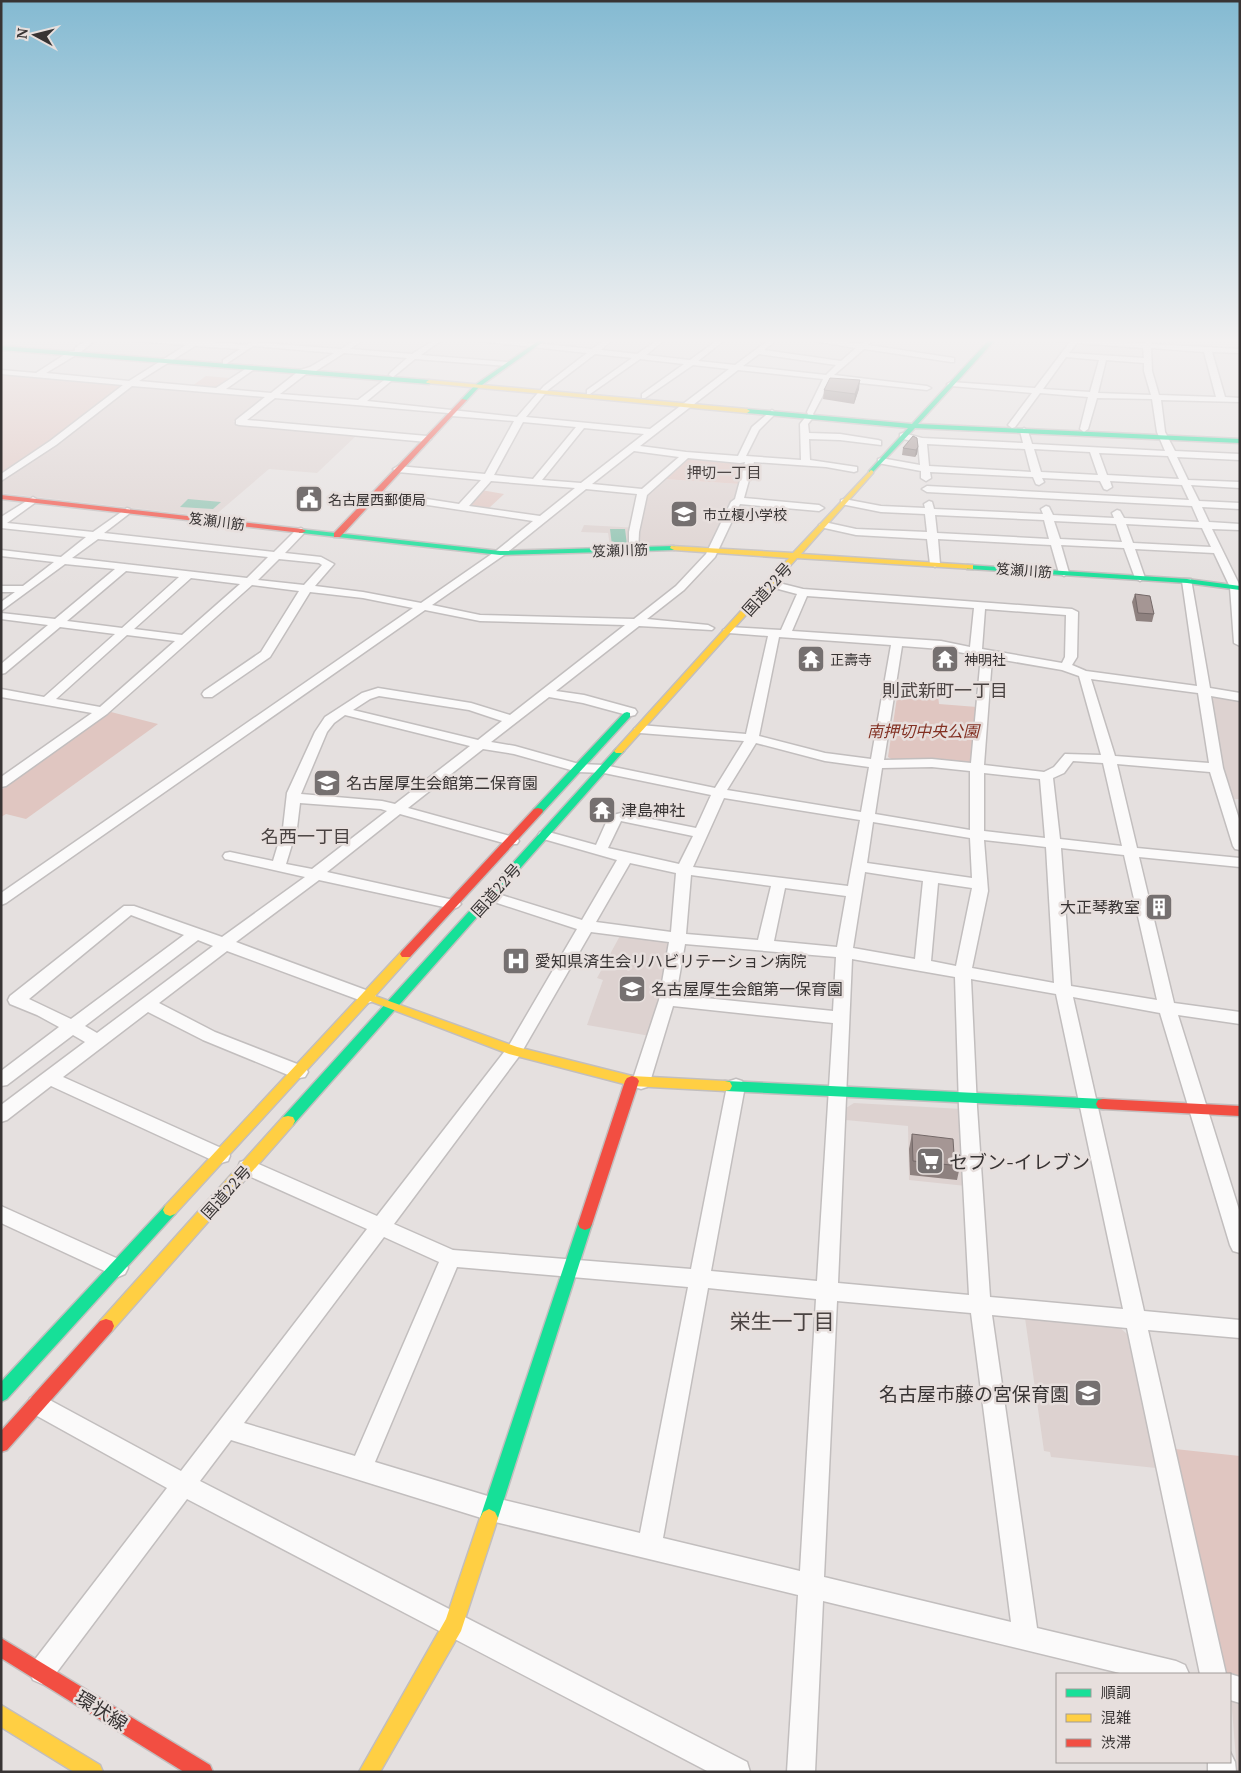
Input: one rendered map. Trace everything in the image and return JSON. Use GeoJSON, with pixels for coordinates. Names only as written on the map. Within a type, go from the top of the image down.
{"type":"FeatureCollection","features":[{"type":"Feature","properties":{"kind":"main road"},"geometry":{"type":"LineString","coordinates":[[337,535],[443,422]]}},
{"type":"Feature","properties":{"kind":"main road"},"geometry":{"type":"LineString","coordinates":[[843,482],[896,422]]}},
{"type":"Feature","properties":{"kind":"main road"},"geometry":{"type":"LineString","coordinates":[[908,422],[1024,431],[1240,436]]}},
{"type":"Feature","properties":{"kind":"main road"},"geometry":{"type":"LineString","coordinates":[[915,423],[1012,425],[1240,441]]}},
{"type":"Feature","properties":{"kind":"main road","name":"国道22号"},"geometry":{"type":"LineString","coordinates":[[1,1444],[915,423]]}},
{"type":"Feature","properties":{"kind":"main road","name":"笈瀬川筋"},"geometry":{"type":"LineString","coordinates":[[1,496],[500,553],[676,548],[1187,581],[1237,588]]}},
{"type":"Feature","properties":{"kind":"main road"},"geometry":{"type":"LineString","coordinates":[[805,522],[822,505]]}},
{"type":"Feature","properties":{"kind":"main road","name":"国道22号"},"geometry":{"type":"LineString","coordinates":[[764,567],[787,542]]}},
{"type":"Feature","properties":{"kind":"main road"},"geometry":{"type":"LineString","coordinates":[[695,642],[711,625]]}},
{"type":"Feature","properties":{"kind":"main road","name":"国道22号"},"geometry":{"type":"LineString","coordinates":[[2,1391],[118,1268],[634,708]]}},
{"type":"Feature","properties":{"kind":"main road"},"geometry":{"type":"LineString","coordinates":[[368,997],[514,1051],[637,1081],[1240,1111]]}},
{"type":"Feature","properties":{"kind":"main road"},"geometry":{"type":"LineString","coordinates":[[369,1772],[454,1624],[571,1267],[637,1081]]}},
{"type":"Feature","properties":{"kind":"main road","name":"環状線"},"geometry":{"type":"LineString","coordinates":[[1,1648],[203,1772]]}},
{"type":"Feature","properties":{"kind":"main road"},"geometry":{"type":"LineString","coordinates":[[3,1718],[93,1772]]}},
{"type":"Feature","properties":{"kind":"street"},"geometry":{"type":"LineString","coordinates":[[1,478],[81,422]]}},
{"type":"Feature","properties":{"kind":"street"},"geometry":{"type":"LineString","coordinates":[[240,422],[427,439]]}},
{"type":"Feature","properties":{"kind":"street"},"geometry":{"type":"LineString","coordinates":[[462,507],[488,478],[519,422]]}},
{"type":"Feature","properties":{"kind":"street"},"geometry":{"type":"LineString","coordinates":[[548,422],[654,432]]}},
{"type":"Feature","properties":{"kind":"street"},"geometry":{"type":"LineString","coordinates":[[1,900],[500,553],[666,422]]}},
{"type":"Feature","properties":{"kind":"street"},"geometry":{"type":"LineString","coordinates":[[1,1115],[223,944],[312,879],[315,874],[680,588],[714,550],[736,502],[739,500],[745,460],[755,429],[763,422]]}},
{"type":"Feature","properties":{"kind":"street"},"geometry":{"type":"LineString","coordinates":[[806,463],[805,436],[807,422]]}},
{"type":"Feature","properties":{"kind":"street"},"geometry":{"type":"LineString","coordinates":[[1012,425],[1014,422]]}},
{"type":"Feature","properties":{"kind":"street"},"geometry":{"type":"LineString","coordinates":[[1084,429],[1086,422]]}},
{"type":"Feature","properties":{"kind":"street"},"geometry":{"type":"LineString","coordinates":[[1160,422],[1162,435],[1170,453],[1237,588],[1240,643]]}},
{"type":"Feature","properties":{"kind":"street"},"geometry":{"type":"LineString","coordinates":[[535,482],[582,425]]}},
{"type":"Feature","properties":{"kind":"street"},"geometry":{"type":"LineString","coordinates":[[1024,431],[1064,573]]}},
{"type":"Feature","properties":{"kind":"street"},"geometry":{"type":"LineString","coordinates":[[805,436],[840,437],[878,443]]}},
{"type":"Feature","properties":{"kind":"street"},"geometry":{"type":"LineString","coordinates":[[903,436],[922,441],[1240,457]]}},
{"type":"Feature","properties":{"kind":"street"},"geometry":{"type":"LineString","coordinates":[[922,441],[935,564]]}},
{"type":"Feature","properties":{"kind":"street"},"geometry":{"type":"LineString","coordinates":[[634,448],[745,460],[860,463]]}},
{"type":"Feature","properties":{"kind":"street"},"geometry":{"type":"LineString","coordinates":[[1093,449],[1140,578]]}},
{"type":"Feature","properties":{"kind":"street"},"geometry":{"type":"LineString","coordinates":[[634,550],[634,532],[643,492],[686,455]]}},
{"type":"Feature","properties":{"kind":"street"},"geometry":{"type":"LineString","coordinates":[[881,461],[925,469],[1240,485]]}},
{"type":"Feature","properties":{"kind":"street"},"geometry":{"type":"LineString","coordinates":[[398,470],[643,492]]}},
{"type":"Feature","properties":{"kind":"street"},"geometry":{"type":"LineString","coordinates":[[927,490],[1240,506]]}},
{"type":"Feature","properties":{"kind":"street"},"geometry":{"type":"LineString","coordinates":[[375,494],[543,520]]}},
{"type":"Feature","properties":{"kind":"street"},"geometry":{"type":"LineString","coordinates":[[1,523],[33,500]]}},
{"type":"Feature","properties":{"kind":"street"},"geometry":{"type":"LineString","coordinates":[[739,500],[822,505]]}},
{"type":"Feature","properties":{"kind":"street"},"geometry":{"type":"LineString","coordinates":[[844,502],[881,509],[1240,527]]}},
{"type":"Feature","properties":{"kind":"street"},"geometry":{"type":"LineString","coordinates":[[1,608],[127,511]]}},
{"type":"Feature","properties":{"kind":"street"},"geometry":{"type":"LineString","coordinates":[[1,523],[321,560],[330,564],[306,589],[266,654],[208,694]]}},
{"type":"Feature","properties":{"kind":"street"},"geometry":{"type":"LineString","coordinates":[[824,525],[856,532],[1217,550]]}},
{"type":"Feature","properties":{"kind":"street"},"geometry":{"type":"LineString","coordinates":[[1,782],[103,710],[249,582],[302,531]]}},
{"type":"Feature","properties":{"kind":"street"},"geometry":{"type":"LineString","coordinates":[[1,553],[363,595],[480,618],[711,625]]}},
{"type":"Feature","properties":{"kind":"street"},"geometry":{"type":"LineString","coordinates":[[1,670],[124,567]]}},
{"type":"Feature","properties":{"kind":"street"},"geometry":{"type":"LineString","coordinates":[[47,701],[188,575]]}},
{"type":"Feature","properties":{"kind":"street"},"geometry":{"type":"LineString","coordinates":[[1187,581],[1216,768],[1233,801],[1240,846]]}},
{"type":"Feature","properties":{"kind":"street"},"geometry":{"type":"LineString","coordinates":[[771,584],[803,592],[1072,612],[1072,657],[1064,667]]}},
{"type":"Feature","properties":{"kind":"street"},"geometry":{"type":"LineString","coordinates":[[1,589],[26,589]]}},
{"type":"Feature","properties":{"kind":"street"},"geometry":{"type":"LineString","coordinates":[[637,1081],[667,1000],[678,938],[684,870],[719,793],[752,738],[780,635],[803,592]]}},
{"type":"Feature","properties":{"kind":"street"},"geometry":{"type":"LineString","coordinates":[[980,604],[982,651],[977,768],[977,835],[980,884],[963,971],[968,1098],[980,1305],[1026,1638]]}},
{"type":"Feature","properties":{"kind":"street"},"geometry":{"type":"LineString","coordinates":[[1,616],[184,640]]}},
{"type":"Feature","properties":{"kind":"street"},"geometry":{"type":"LineString","coordinates":[[729,630],[941,645],[1064,667],[1084,674],[1204,690],[1240,697]]}},
{"type":"Feature","properties":{"kind":"street"},"geometry":{"type":"LineString","coordinates":[[801,1772],[828,1291],[844,953],[897,643]]}},
{"type":"Feature","properties":{"kind":"street"},"geometry":{"type":"LineString","coordinates":[[1084,674],[1109,760],[1167,1008],[1240,1244]]}},
{"type":"Feature","properties":{"kind":"street"},"geometry":{"type":"LineString","coordinates":[[278,867],[290,828],[293,798],[321,732],[329,720],[342,711],[366,696],[378,692],[471,707],[513,720]]}},
{"type":"Feature","properties":{"kind":"street"},"geometry":{"type":"LineString","coordinates":[[1,693],[103,710]]}},
{"type":"Feature","properties":{"kind":"street"},"geometry":{"type":"LineString","coordinates":[[546,693],[634,708]]}},
{"type":"Feature","properties":{"kind":"street"},"geometry":{"type":"LineString","coordinates":[[342,711],[482,745],[515,750],[578,768],[604,769],[719,793],[977,835],[1240,863]]}},
{"type":"Feature","properties":{"kind":"street"},"geometry":{"type":"LineString","coordinates":[[640,729],[752,738],[825,757],[876,764],[932,763],[1046,776],[1059,770],[1070,757],[1216,768]]}},
{"type":"Feature","properties":{"kind":"street"},"geometry":{"type":"LineString","coordinates":[[1046,776],[1053,843],[1063,989],[1213,1673]]}},
{"type":"Feature","properties":{"kind":"street"},"geometry":{"type":"LineString","coordinates":[[293,798],[367,804],[399,809],[512,841]]}},
{"type":"Feature","properties":{"kind":"street"},"geometry":{"type":"LineString","coordinates":[[600,851],[614,819],[621,817],[701,833]]}},
{"type":"Feature","properties":{"kind":"street"},"geometry":{"type":"LineString","coordinates":[[545,835],[626,858],[684,870],[855,892]]}},
{"type":"Feature","properties":{"kind":"street"},"geometry":{"type":"LineString","coordinates":[[230,856],[453,904]]}},
{"type":"Feature","properties":{"kind":"street"},"geometry":{"type":"LineString","coordinates":[[41,1672],[514,1051],[626,858]]}},
{"type":"Feature","properties":{"kind":"street"},"geometry":{"type":"LineString","coordinates":[[860,867],[980,884]]}},
{"type":"Feature","properties":{"kind":"street"},"geometry":{"type":"LineString","coordinates":[[923,964],[931,877]]}},
{"type":"Feature","properties":{"kind":"street"},"geometry":{"type":"LineString","coordinates":[[765,946],[779,882]]}},
{"type":"Feature","properties":{"kind":"street"},"geometry":{"type":"LineString","coordinates":[[490,896],[586,926],[678,938],[844,953],[923,964],[1167,1008],[1240,1018]]}},
{"type":"Feature","properties":{"kind":"street"},"geometry":{"type":"LineString","coordinates":[[98,1041],[73,1026],[16,1000],[129,910],[368,997]]}},
{"type":"Feature","properties":{"kind":"street"},"geometry":{"type":"LineString","coordinates":[[1,1080],[196,934]]}},
{"type":"Feature","properties":{"kind":"street"},"geometry":{"type":"LineString","coordinates":[[667,1000],[841,1018]]}},
{"type":"Feature","properties":{"kind":"street"},"geometry":{"type":"LineString","coordinates":[[147,1004],[209,1036],[299,1072]]}},
{"type":"Feature","properties":{"kind":"street"},"geometry":{"type":"LineString","coordinates":[[49,1078],[221,1156]]}},
{"type":"Feature","properties":{"kind":"street"},"geometry":{"type":"LineString","coordinates":[[649,1547],[736,1086]]}},
{"type":"Feature","properties":{"kind":"street"},"geometry":{"type":"LineString","coordinates":[[247,1167],[451,1258],[571,1267],[1240,1329]]}},
{"type":"Feature","properties":{"kind":"street"},"geometry":{"type":"LineString","coordinates":[[1,1214],[118,1268]]}},
{"type":"Feature","properties":{"kind":"street"},"geometry":{"type":"LineString","coordinates":[[360,1470],[451,1258]]}},
{"type":"Feature","properties":{"kind":"street"},"geometry":{"type":"LineString","coordinates":[[36,1404],[184,1485],[737,1772]]}},
{"type":"Feature","properties":{"kind":"street"},"geometry":{"type":"LineString","coordinates":[[227,1428],[491,1509],[1172,1673]]}},
{"type":"Feature","properties":{"kind":"shaded area"},"geometry":{"type":"Polygon","coordinates":[[[84,422],[233,422],[357,435],[317,473],[269,469],[213,517],[1,493],[1,482],[84,422]]]}},
{"type":"Feature","properties":{"kind":"shaded area","name":"市立榎小学校"},"geometry":{"type":"Polygon","coordinates":[[[663,479],[740,484],[712,546],[610,546],[608,533],[581,532],[584,525],[639,528],[647,493],[663,479]]]}},
{"type":"Feature","properties":{"kind":"shaded area"},"geometry":{"type":"Polygon","coordinates":[[[188,499],[221,502],[213,509],[180,507],[188,499]]]}},
{"type":"Feature","properties":{"kind":"shaded area"},"geometry":{"type":"Polygon","coordinates":[[[610,529],[625,529],[627,545],[612,545],[610,529]]]}},
{"type":"Feature","properties":{"kind":"shaded area"},"geometry":{"type":"Polygon","coordinates":[[[1209,695],[1240,700],[1240,799],[1234,799],[1228,794],[1220,768],[1209,695]]]}},
{"type":"Feature","properties":{"kind":"shaded area","name":"名古屋厚生会館第一保育園"},"geometry":{"type":"Polygon","coordinates":[[[621,934],[666,940],[672,943],[662,999],[650,1036],[587,1025],[603,980],[597,978],[621,934]]]}},
{"type":"Feature","properties":{"kind":"shaded area"},"geometry":{"type":"Polygon","coordinates":[[[854,1103],[962,1109],[966,1186],[909,1180],[908,1126],[846,1120],[846,1108],[854,1103]]]}},
{"type":"Feature","properties":{"kind":"shaded area","name":"名古屋市藤の宮保育園"},"geometry":{"type":"Polygon","coordinates":[[[1025,1318],[1119,1327],[1127,1334],[1156,1468],[1051,1457],[1050,1452],[1044,1451],[1025,1318]]]}},
{"type":"Feature","properties":{"kind":"shaded area"},"geometry":{"type":"Polygon","coordinates":[[[1231,1697],[1240,1699],[1240,1772],[1237,1772],[1231,1697]]]}},
{"type":"Feature","properties":{"kind":"green space"},"geometry":{"type":"Polygon","coordinates":[[[1,422],[76,422],[49,443],[1,475],[1,422]]]}},
{"type":"Feature","properties":{"kind":"green space"},"geometry":{"type":"Polygon","coordinates":[[[688,458],[746,463],[740,484],[663,479],[688,458]]]}},
{"type":"Feature","properties":{"kind":"green space"},"geometry":{"type":"Polygon","coordinates":[[[481,490],[504,494],[488,509],[470,506],[469,504],[481,490]]]}},
{"type":"Feature","properties":{"kind":"green space","name":"南押切中央公園"},"geometry":{"type":"Polygon","coordinates":[[[899,684],[937,686],[939,704],[977,707],[972,763],[896,762],[888,757],[899,684]]]}},
{"type":"Feature","properties":{"kind":"green space"},"geometry":{"type":"Polygon","coordinates":[[[111,712],[158,724],[26,819],[6,814],[1,817],[1,790],[111,712]]]}},
{"type":"Feature","properties":{"kind":"green space"},"geometry":{"type":"Polygon","coordinates":[[[1175,1449],[1240,1456],[1240,1681],[1232,1679],[1231,1673],[1225,1672],[1175,1449]]]}},
{"type":"Feature","properties":{"kind":"building"},"geometry":{"type":"Polygon","coordinates":[[[913,436],[917,438],[918,447],[916,450],[903,448],[913,436]]]}},
{"type":"Feature","properties":{"kind":"building"},"geometry":{"type":"Polygon","coordinates":[[[1135,594],[1150,596],[1154,614],[1138,613],[1135,594]]]}},
{"type":"Feature","properties":{"kind":"building"},"geometry":{"type":"Polygon","coordinates":[[[912,1134],[953,1139],[954,1154],[960,1155],[960,1166],[913,1161],[912,1134]]]}},
{"type":"Feature","properties":{"kind":"traffic: fast"},"geometry":{"type":"LineString","coordinates":[[860,422],[894,425],[1240,441]]}},
{"type":"Feature","properties":{"kind":"traffic: fast"},"geometry":{"type":"LineString","coordinates":[[871,472],[917,422]]}},
{"type":"Feature","properties":{"kind":"traffic: fast"},"geometry":{"type":"LineString","coordinates":[[302,531],[500,553],[674,548]]}},
{"type":"Feature","properties":{"kind":"traffic: fast"},"geometry":{"type":"LineString","coordinates":[[970,567],[1187,581],[1240,588]]}},
{"type":"Feature","properties":{"kind":"traffic: fast"},"geometry":{"type":"LineString","coordinates":[[538,811],[627,715]]}},
{"type":"Feature","properties":{"kind":"traffic: fast"},"geometry":{"type":"LineString","coordinates":[[288,1121],[619,751]]}},
{"type":"Feature","properties":{"kind":"traffic: fast"},"geometry":{"type":"LineString","coordinates":[[725,1086],[1103,1104]]}},
{"type":"Feature","properties":{"kind":"traffic: fast"},"geometry":{"type":"LineString","coordinates":[[1,1394],[170,1210]]}},
{"type":"Feature","properties":{"kind":"traffic: fast"},"geometry":{"type":"LineString","coordinates":[[489,1518],[585,1224]]}},
{"type":"Feature","properties":{"kind":"traffic: slow"},"geometry":{"type":"LineString","coordinates":[[619,751],[871,472]]}},
{"type":"Feature","properties":{"kind":"traffic: slow"},"geometry":{"type":"LineString","coordinates":[[674,548],[970,567]]}},
{"type":"Feature","properties":{"kind":"traffic: slow"},"geometry":{"type":"LineString","coordinates":[[170,1210],[406,954]]}},
{"type":"Feature","properties":{"kind":"traffic: slow"},"geometry":{"type":"LineString","coordinates":[[375,1000],[514,1051],[632,1081],[725,1086]]}},
{"type":"Feature","properties":{"kind":"traffic: slow"},"geometry":{"type":"LineString","coordinates":[[106,1326],[288,1121]]}},
{"type":"Feature","properties":{"kind":"traffic: slow"},"geometry":{"type":"LineString","coordinates":[[369,1772],[454,1624],[489,1518]]}},
{"type":"Feature","properties":{"kind":"traffic: slow"},"geometry":{"type":"LineString","coordinates":[[1,1715],[93,1772]]}},
{"type":"Feature","properties":{"kind":"traffic: jam"},"geometry":{"type":"LineString","coordinates":[[337,535],[444,422]]}},
{"type":"Feature","properties":{"kind":"traffic: jam"},"geometry":{"type":"LineString","coordinates":[[1,497],[302,531]]}},
{"type":"Feature","properties":{"kind":"traffic: jam"},"geometry":{"type":"LineString","coordinates":[[406,954],[538,811]]}},
{"type":"Feature","properties":{"kind":"traffic: jam"},"geometry":{"type":"LineString","coordinates":[[585,1224],[632,1081]]}},
{"type":"Feature","properties":{"kind":"traffic: jam"},"geometry":{"type":"LineString","coordinates":[[1103,1104],[1240,1111]]}},
{"type":"Feature","properties":{"kind":"traffic: jam"},"geometry":{"type":"LineString","coordinates":[[1,1444],[106,1326]]}},
{"type":"Feature","properties":{"kind":"traffic: jam"},"geometry":{"type":"LineString","coordinates":[[1,1647],[203,1772]]}},
{"type":"Feature","properties":{"kind":"place","name":"名古屋西郵便局"},"geometry":{"type":"Point","coordinates":[309,499]}},
{"type":"Feature","properties":{"kind":"place","name":"市立榎小学校"},"geometry":{"type":"Point","coordinates":[684,514]}},
{"type":"Feature","properties":{"kind":"place","name":"正壽寺"},"geometry":{"type":"Point","coordinates":[811,659]}},
{"type":"Feature","properties":{"kind":"place","name":"神明社"},"geometry":{"type":"Point","coordinates":[945,659]}},
{"type":"Feature","properties":{"kind":"place","name":"名古屋厚生会館第二保育園"},"geometry":{"type":"Point","coordinates":[327,783]}},
{"type":"Feature","properties":{"kind":"place","name":"津島神社"},"geometry":{"type":"Point","coordinates":[602,810]}},
{"type":"Feature","properties":{"kind":"place","name":"大正琴教室"},"geometry":{"type":"Point","coordinates":[1159,907]}},
{"type":"Feature","properties":{"kind":"place","name":"愛知県済生会リハビリテーション病院"},"geometry":{"type":"Point","coordinates":[516,961]}},
{"type":"Feature","properties":{"kind":"place","name":"名古屋厚生会館第一保育園"},"geometry":{"type":"Point","coordinates":[632,989]}},
{"type":"Feature","properties":{"kind":"place","name":"セブン-イレブン"},"geometry":{"type":"Point","coordinates":[930,1161]}},
{"type":"Feature","properties":{"kind":"place","name":"名古屋市藤の宮保育園"},"geometry":{"type":"Point","coordinates":[1088,1393]}},
{"type":"Feature","properties":{"kind":"district","name":"押切一丁目"},"geometry":{"type":"Point","coordinates":[724,472]}},
{"type":"Feature","properties":{"kind":"district","name":"則武新町一丁目"},"geometry":{"type":"Point","coordinates":[945,690]}},
{"type":"Feature","properties":{"kind":"district","name":"名西一丁目"},"geometry":{"type":"Point","coordinates":[306,836]}},
{"type":"Feature","properties":{"kind":"district","name":"栄生一丁目"},"geometry":{"type":"Point","coordinates":[782,1321]}}]}
